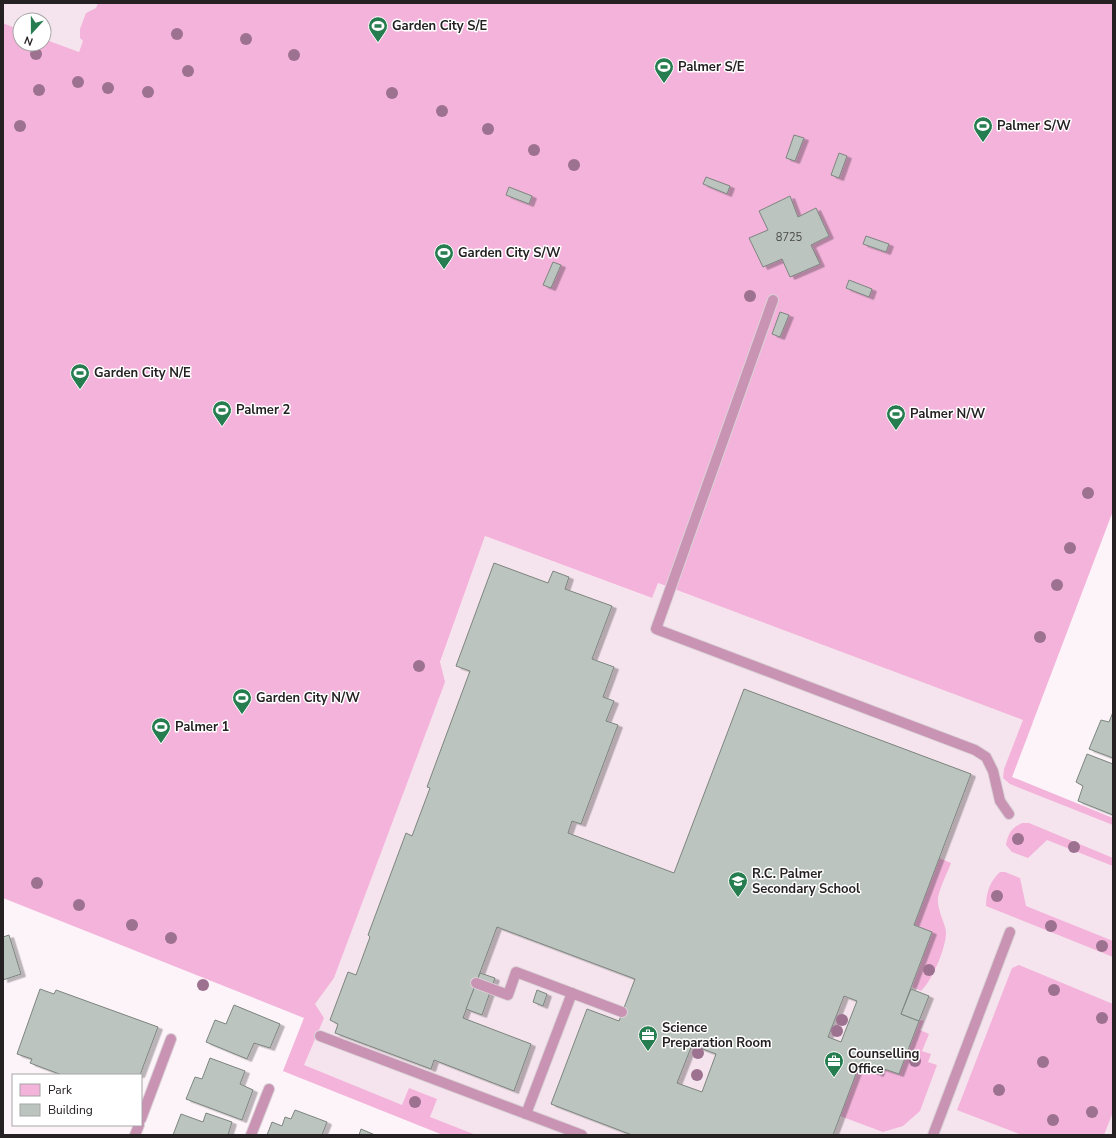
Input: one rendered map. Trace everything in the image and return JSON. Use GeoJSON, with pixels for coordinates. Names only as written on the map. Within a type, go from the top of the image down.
{"type":"FeatureCollection","features":[{"type":"Feature","properties":{"kind":"lane"},"geometry":{"type":"LineString","coordinates":[[773,300],[656,629],[975,750],[986,757],[993,771],[1000,801],[1010,814]]}},
{"type":"Feature","properties":{"kind":"lane"},"geometry":{"type":"LineString","coordinates":[[933,1135],[1010,932]]}},
{"type":"Feature","properties":{"kind":"lane"},"geometry":{"type":"LineString","coordinates":[[476,983],[508,995],[516,972],[622,1012]]}},
{"type":"Feature","properties":{"kind":"lane"},"geometry":{"type":"LineString","coordinates":[[526,1114],[572,993]]}},
{"type":"Feature","properties":{"kind":"lane"},"geometry":{"type":"LineString","coordinates":[[320,1036],[582,1135]]}},
{"type":"Feature","properties":{"kind":"lane"},"geometry":{"type":"LineString","coordinates":[[142,1115],[171,1039]]}},
{"type":"Feature","properties":{"kind":"lane"},"geometry":{"type":"LineString","coordinates":[[251,1135],[269,1089]]}},
{"type":"Feature","properties":{"kind":"shaded area"},"geometry":{"type":"Polygon","coordinates":[[[3,3],[98,3],[79,52],[52,42],[52,12],[12,12],[12,27],[3,23],[3,3]]]}},
{"type":"Feature","properties":{"kind":"shaded area","name":"R.C. Palmer Secondary School"},"geometry":{"type":"Polygon","coordinates":[[[485,536],[651,598],[657,583],[1033,723],[1012,777],[1113,818],[1113,1135],[443,1135],[283,1071],[304,1018],[334,978],[444,682],[440,663],[485,536]]]}},
{"type":"Feature","properties":{"kind":"green space"},"geometry":{"type":"Polygon","coordinates":[[[98,3],[1113,3],[1113,511],[1012,777],[1113,818],[1113,825],[1010,784],[1003,778],[1004,769],[1023,720],[658,583],[652,598],[485,536],[440,662],[445,682],[334,978],[315,1004],[324,1018],[304,1065],[402,1105],[409,1088],[437,1099],[430,1117],[476,1135],[443,1135],[283,1071],[304,1018],[3,898],[3,23],[12,27],[12,52],[52,52],[52,42],[79,52],[83,41],[80,38],[80,29],[86,13],[96,8],[98,3]]]}},
{"type":"Feature","properties":{"kind":"green space"},"geometry":{"type":"Polygon","coordinates":[[[1022,823],[1029,823],[1113,858],[1113,866],[1047,840],[1028,858],[1012,852],[1006,845],[1008,838],[1013,829],[1022,823]]]}},
{"type":"Feature","properties":{"kind":"green space"},"geometry":{"type":"Polygon","coordinates":[[[939,858],[951,863],[938,898],[946,931],[946,937],[934,972],[930,980],[921,991],[912,987],[932,932],[914,925],[939,858]]]}},
{"type":"Feature","properties":{"kind":"green space"},"geometry":{"type":"Polygon","coordinates":[[[1000,872],[1005,872],[1020,878],[1026,906],[1113,941],[1113,957],[986,906],[989,888],[1000,872]]]}},
{"type":"Feature","properties":{"kind":"green space"},"geometry":{"type":"Polygon","coordinates":[[[1019,965],[1113,1004],[1113,1112],[1104,1135],[1022,1135],[957,1110],[1012,968],[1019,965]]]}},
{"type":"Feature","properties":{"kind":"green space"},"geometry":{"type":"Polygon","coordinates":[[[920,1020],[924,1021],[920,1030],[929,1034],[922,1051],[931,1054],[928,1062],[937,1065],[920,1111],[903,1126],[883,1132],[840,1116],[859,1066],[879,1074],[881,1068],[899,1074],[920,1020]]]}},
{"type":"Feature","properties":{"kind":"building"},"geometry":{"type":"Polygon","coordinates":[[[794,135],[804,138],[795,161],[786,158],[794,135]]]}},
{"type":"Feature","properties":{"kind":"building"},"geometry":{"type":"Polygon","coordinates":[[[839,153],[847,156],[839,178],[831,175],[839,153]]]}},
{"type":"Feature","properties":{"kind":"building"},"geometry":{"type":"Polygon","coordinates":[[[706,177],[730,186],[727,194],[703,184],[706,177]]]}},
{"type":"Feature","properties":{"kind":"building"},"geometry":{"type":"Polygon","coordinates":[[[509,187],[532,196],[529,204],[506,195],[509,187]]]}},
{"type":"Feature","properties":{"kind":"building"},"geometry":{"type":"Polygon","coordinates":[[[790,196],[798,217],[816,208],[829,236],[811,245],[820,264],[790,277],[782,259],[763,267],[749,238],[768,230],[759,211],[790,196]]]}},
{"type":"Feature","properties":{"kind":"building"},"geometry":{"type":"Polygon","coordinates":[[[866,236],[889,244],[886,252],[863,244],[866,236]]]}},
{"type":"Feature","properties":{"kind":"building"},"geometry":{"type":"Polygon","coordinates":[[[553,262],[561,265],[551,288],[543,285],[553,262]]]}},
{"type":"Feature","properties":{"kind":"building"},"geometry":{"type":"Polygon","coordinates":[[[849,280],[872,289],[869,297],[846,288],[849,280]]]}},
{"type":"Feature","properties":{"kind":"building"},"geometry":{"type":"Polygon","coordinates":[[[780,312],[789,315],[780,337],[772,334],[780,312]]]}},
{"type":"Feature","properties":{"kind":"building"},"geometry":{"type":"Polygon","coordinates":[[[494,563],[548,583],[553,571],[569,577],[565,589],[612,606],[592,659],[614,667],[603,697],[614,701],[606,721],[618,725],[581,824],[572,821],[568,833],[674,873],[744,689],[971,774],[914,925],[932,932],[901,1014],[919,1021],[899,1074],[881,1068],[879,1074],[859,1066],[833,1135],[632,1135],[551,1104],[587,1009],[619,1021],[635,979],[497,927],[463,1018],[531,1044],[514,1091],[434,1060],[431,1069],[335,1033],[338,1024],[330,1020],[348,972],[356,975],[370,937],[368,935],[406,833],[412,836],[430,788],[427,787],[470,671],[456,666],[494,563]],[[844,996],[828,1037],[841,1042],[857,1001],[844,996]],[[692,1045],[677,1083],[702,1092],[716,1054],[692,1045]]]}},
{"type":"Feature","properties":{"kind":"building"},"geometry":{"type":"Polygon","coordinates":[[[1113,712],[1113,758],[1089,749],[1101,720],[1109,722],[1113,712]]]}},
{"type":"Feature","properties":{"kind":"building"},"geometry":{"type":"Polygon","coordinates":[[[1087,754],[1113,764],[1113,815],[1078,801],[1083,786],[1076,782],[1087,754]]]}},
{"type":"Feature","properties":{"kind":"building"},"geometry":{"type":"Polygon","coordinates":[[[9,935],[21,974],[3,980],[3,937],[9,935]]]}},
{"type":"Feature","properties":{"kind":"building"},"geometry":{"type":"Polygon","coordinates":[[[480,973],[495,978],[482,1015],[466,1009],[480,973]]]}},
{"type":"Feature","properties":{"kind":"building"},"geometry":{"type":"Polygon","coordinates":[[[40,989],[54,994],[56,990],[158,1027],[140,1074],[59,1074],[30,1063],[32,1059],[17,1054],[40,989]]]}},
{"type":"Feature","properties":{"kind":"building"},"geometry":{"type":"Polygon","coordinates":[[[911,989],[929,996],[919,1021],[901,1014],[911,989]]]}},
{"type":"Feature","properties":{"kind":"building"},"geometry":{"type":"Polygon","coordinates":[[[537,990],[547,994],[543,1006],[533,1002],[537,990]]]}},
{"type":"Feature","properties":{"kind":"building"},"geometry":{"type":"Polygon","coordinates":[[[234,1005],[280,1024],[270,1048],[254,1043],[247,1059],[206,1042],[215,1020],[226,1024],[234,1005]]]}},
{"type":"Feature","properties":{"kind":"building"},"geometry":{"type":"Polygon","coordinates":[[[210,1058],[245,1071],[240,1084],[253,1090],[242,1120],[186,1099],[195,1077],[202,1079],[210,1058]]]}},
{"type":"Feature","properties":{"kind":"building"},"geometry":{"type":"Polygon","coordinates":[[[295,1110],[327,1122],[322,1135],[267,1135],[272,1122],[282,1126],[285,1117],[291,1119],[295,1110]]]}},
{"type":"Feature","properties":{"kind":"building"},"geometry":{"type":"Polygon","coordinates":[[[206,1113],[232,1122],[228,1135],[173,1135],[181,1114],[203,1122],[206,1113]]]}},
{"type":"Feature","properties":{"kind":"building"},"geometry":{"type":"Polygon","coordinates":[[[361,1129],[375,1135],[359,1135],[361,1129]]]}},
{"type":"Feature","properties":{"kind":"place","name":"Garden City S/E"},"geometry":{"type":"Point","coordinates":[378,43]}},
{"type":"Feature","properties":{"kind":"place","name":"Palmer S/E"},"geometry":{"type":"Point","coordinates":[664,84]}},
{"type":"Feature","properties":{"kind":"place","name":"Palmer S/W"},"geometry":{"type":"Point","coordinates":[983,143]}},
{"type":"Feature","properties":{"kind":"place","name":"Garden City S/W"},"geometry":{"type":"Point","coordinates":[444,270]}},
{"type":"Feature","properties":{"kind":"place","name":"Garden City N/E"},"geometry":{"type":"Point","coordinates":[80,390]}},
{"type":"Feature","properties":{"kind":"place","name":"Palmer 2"},"geometry":{"type":"Point","coordinates":[222,427]}},
{"type":"Feature","properties":{"kind":"place","name":"Palmer N/W"},"geometry":{"type":"Point","coordinates":[896,431]}},
{"type":"Feature","properties":{"kind":"place","name":"Garden City N/W"},"geometry":{"type":"Point","coordinates":[242,715]}},
{"type":"Feature","properties":{"kind":"place","name":"Palmer 1"},"geometry":{"type":"Point","coordinates":[161,744]}},
{"type":"Feature","properties":{"kind":"place","name":"R.C. Palmer Secondary School"},"geometry":{"type":"Point","coordinates":[738,898]}},
{"type":"Feature","properties":{"kind":"place","name":"Science Preparation Room"},"geometry":{"type":"Point","coordinates":[648,1052]}},
{"type":"Feature","properties":{"kind":"place","name":"Counselling Office"},"geometry":{"type":"Point","coordinates":[834,1078]}}]}
